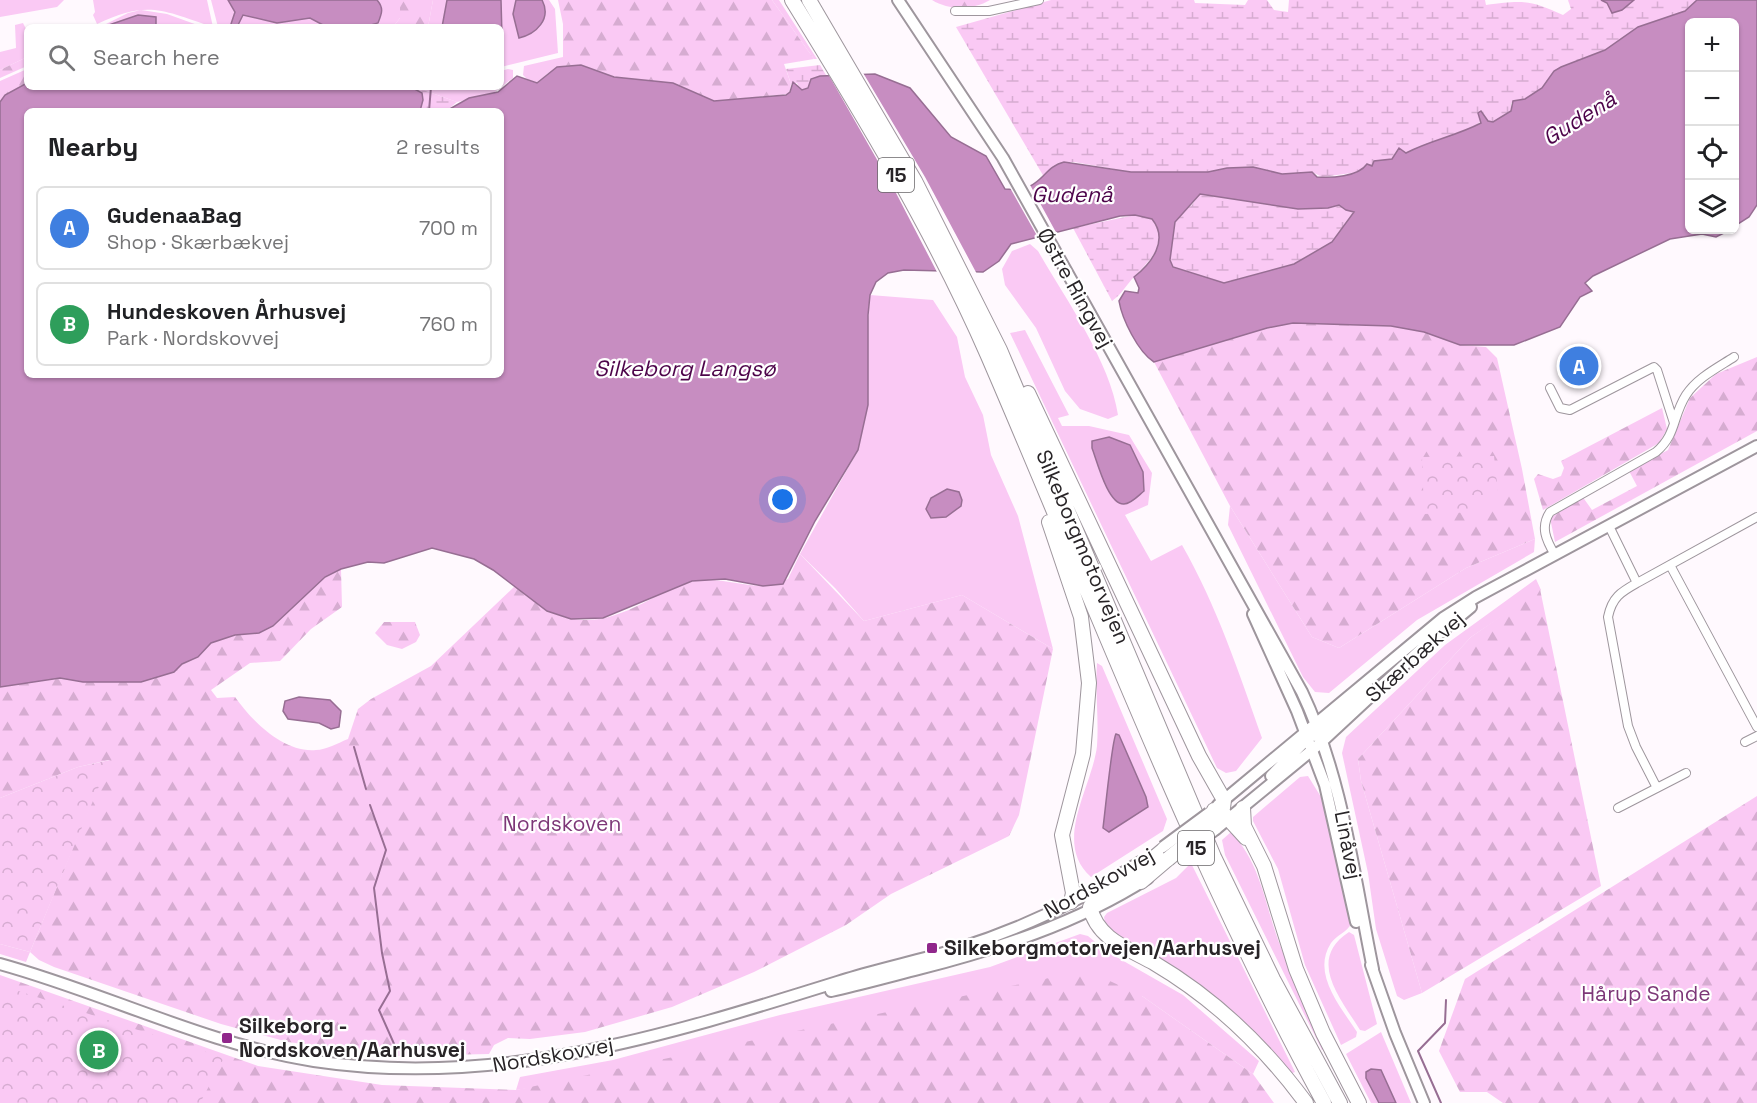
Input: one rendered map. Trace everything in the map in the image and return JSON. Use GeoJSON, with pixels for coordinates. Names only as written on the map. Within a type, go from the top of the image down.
{"type":"FeatureCollection","features":[{"type":"Feature","properties":{"kind":"highway","name":"Silkeborgmotorvejen"},"geometry":{"type":"LineString","coordinates":[[792,0],[998,351],[1214,857],[1273,979],[1340,1103]]}},
{"type":"Feature","properties":{"kind":"highway","name":"15"},"geometry":{"type":"LineString","coordinates":[[809,0],[879,116],[950,246],[998,351]]}},
{"type":"Feature","properties":{"kind":"highway","name":"Silkeborgmotorvejen"},"geometry":{"type":"LineString","coordinates":[[998,351],[999,385],[1202,862],[1261,986],[1324,1103]]}},
{"type":"Feature","properties":{"kind":"highway"},"geometry":{"type":"LineString","coordinates":[[998,351],[1189,734],[1217,815],[1255,848]]}},
{"type":"Feature","properties":{"kind":"highway"},"geometry":{"type":"LineString","coordinates":[[999,385],[1068,575],[1081,617],[1087,660],[1088,707],[1083,754],[1062,835],[1073,893],[1071,902]]}},
{"type":"Feature","properties":{"kind":"highway"},"geometry":{"type":"LineString","coordinates":[[1243,808],[1244,826],[1268,877],[1296,969],[1323,1033],[1359,1103]]}},
{"type":"Feature","properties":{"kind":"highway"},"geometry":{"type":"LineString","coordinates":[[1094,902],[1167,855],[1217,815]]}},
{"type":"Feature","properties":{"kind":"highway"},"geometry":{"type":"LineString","coordinates":[[1141,882],[1167,855],[1186,830]]}},
{"type":"Feature","properties":{"kind":"highway"},"geometry":{"type":"LineString","coordinates":[[1065,860],[1094,902],[1098,925],[1112,940],[1186,983],[1235,1022],[1278,1066],[1306,1103]]}},
{"type":"Feature","properties":{"kind":"street","name":"Østre Ringvej"},"geometry":{"type":"LineString","coordinates":[[898,0],[1003,158],[1240,583],[1263,620],[1314,735]]}},
{"type":"Feature","properties":{"kind":"street"},"geometry":{"type":"LineString","coordinates":[[955,11],[989,11],[1039,0]]}},
{"type":"Feature","properties":{"kind":"street"},"geometry":{"type":"LineString","coordinates":[[1674,423],[1693,386],[1734,357]]}},
{"type":"Feature","properties":{"kind":"street"},"geometry":{"type":"LineString","coordinates":[[1550,388],[1560,408],[1570,410],[1654,368],[1657,370],[1674,423],[1674,432],[1667,443],[1656,452],[1550,512],[1544,521],[1543,529],[1555,555]]}},
{"type":"Feature","properties":{"kind":"street","name":"Skærbækvej"},"geometry":{"type":"LineString","coordinates":[[1314,735],[1405,648],[1476,597],[1757,446]]}},
{"type":"Feature","properties":{"kind":"street"},"geometry":{"type":"LineString","coordinates":[[1657,788],[1628,726],[1608,617],[1611,603],[1618,594],[1757,517]]}},
{"type":"Feature","properties":{"kind":"street"},"geometry":{"type":"LineString","coordinates":[[1609,525],[1637,583]]}},
{"type":"Feature","properties":{"kind":"street"},"geometry":{"type":"LineString","coordinates":[[1670,565],[1757,728]]}},
{"type":"Feature","properties":{"kind":"street","name":"Skærbækvej"},"geometry":{"type":"LineString","coordinates":[[1314,735],[1333,730],[1449,624],[1512,578]]}},
{"type":"Feature","properties":{"kind":"street","name":"Østre Ringvej"},"geometry":{"type":"LineString","coordinates":[[1240,583],[1265,645],[1314,735]]}},
{"type":"Feature","properties":{"kind":"street"},"geometry":{"type":"LineString","coordinates":[[1217,815],[1314,735]]}},
{"type":"Feature","properties":{"kind":"street"},"geometry":{"type":"LineString","coordinates":[[1186,830],[1217,815],[1243,808],[1314,735]]}},
{"type":"Feature","properties":{"kind":"street","name":"Linåvej"},"geometry":{"type":"LineString","coordinates":[[1314,735],[1334,779],[1373,969]]}},
{"type":"Feature","properties":{"kind":"street","name":"Linåvej"},"geometry":{"type":"LineString","coordinates":[[1314,735],[1352,907],[1395,1033],[1424,1103]]}},
{"type":"Feature","properties":{"kind":"street"},"geometry":{"type":"LineString","coordinates":[[1745,742],[1757,736]]}},
{"type":"Feature","properties":{"kind":"street"},"geometry":{"type":"LineString","coordinates":[[1618,808],[1686,773]]}},
{"type":"Feature","properties":{"kind":"street","name":"Nordskovvej"},"geometry":{"type":"LineString","coordinates":[[792,998],[850,987],[990,951],[1141,882]]}},
{"type":"Feature","properties":{"kind":"street","name":"Nordskovvej"},"geometry":{"type":"LineString","coordinates":[[0,964],[234,1044],[312,1060],[388,1069],[474,1068],[544,1060],[620,1044],[792,998],[848,979],[959,948],[1071,902],[1094,902]]}},
{"type":"Feature","properties":{"kind":"green space"},"geometry":{"type":"Polygon","coordinates":[[[0,0],[64,0],[57,7],[0,17],[0,0]]]}},
{"type":"Feature","properties":{"kind":"green space"},"geometry":{"type":"Polygon","coordinates":[[[93,0],[207,0],[212,24],[204,24],[167,12],[143,10],[129,12],[97,24],[93,15],[95,12],[93,0]]]}},
{"type":"Feature","properties":{"kind":"green space"},"geometry":{"type":"Polygon","coordinates":[[[211,0],[400,0],[400,18],[395,24],[217,24],[211,0]]]}},
{"type":"Feature","properties":{"kind":"green space"},"geometry":{"type":"Polygon","coordinates":[[[400,0],[433,0],[429,24],[395,24],[400,18],[400,0]]]}},
{"type":"Feature","properties":{"kind":"green space"},"geometry":{"type":"Polygon","coordinates":[[[433,0],[549,0],[555,9],[558,53],[504,66],[504,24],[429,24],[433,0]]]}},
{"type":"Feature","properties":{"kind":"green space"},"geometry":{"type":"Polygon","coordinates":[[[558,0],[772,0],[814,59],[784,64],[791,84],[789,94],[714,101],[673,83],[614,77],[581,65],[563,66],[563,24],[558,0]]]}},
{"type":"Feature","properties":{"kind":"green space"},"geometry":{"type":"Polygon","coordinates":[[[772,0],[779,0],[817,59],[814,59],[772,0]]]}},
{"type":"Feature","properties":{"kind":"green space"},"geometry":{"type":"Polygon","coordinates":[[[932,0],[990,0],[976,6],[961,8],[946,6],[932,0]]]}},
{"type":"Feature","properties":{"kind":"green space"},"geometry":{"type":"Polygon","coordinates":[[[1051,0],[1194,0],[1195,3],[1245,5],[1248,0],[1267,0],[1274,10],[1288,12],[1289,0],[1485,0],[1486,5],[1526,2],[1563,15],[1571,9],[1568,0],[1697,0],[1685,11],[1638,27],[1605,50],[1554,71],[1542,88],[1525,99],[1511,103],[1511,111],[1493,122],[1488,121],[1485,116],[1480,122],[1461,133],[1406,153],[1397,150],[1392,159],[1374,161],[1372,166],[1359,172],[1322,177],[1312,172],[1282,174],[1253,167],[1227,168],[1208,172],[1131,172],[1074,162],[1058,163],[1044,177],[956,27],[1051,0]]]}},
{"type":"Feature","properties":{"kind":"green space"},"geometry":{"type":"Polygon","coordinates":[[[141,10],[167,14],[195,24],[156,24],[155,17],[106,24],[128,13],[141,10]]]}},
{"type":"Feature","properties":{"kind":"green space"},"geometry":{"type":"Polygon","coordinates":[[[23,23],[24,25],[24,58],[0,70],[0,52],[16,48],[15,25],[23,23]]]}},
{"type":"Feature","properties":{"kind":"green space"},"geometry":{"type":"Polygon","coordinates":[[[563,57],[563,66],[547,74],[537,83],[530,82],[523,75],[524,66],[563,57]]]}},
{"type":"Feature","properties":{"kind":"green space"},"geometry":{"type":"Polygon","coordinates":[[[24,58],[24,67],[0,78],[0,70],[24,58]]]}},
{"type":"Feature","properties":{"kind":"green space"},"geometry":{"type":"Polygon","coordinates":[[[820,65],[826,75],[811,79],[808,88],[800,90],[797,83],[791,84],[786,69],[820,65]]]}},
{"type":"Feature","properties":{"kind":"green space"},"geometry":{"type":"Polygon","coordinates":[[[24,70],[24,85],[5,95],[0,102],[0,81],[24,70]]]}},
{"type":"Feature","properties":{"kind":"green space"},"geometry":{"type":"Polygon","coordinates":[[[504,70],[513,70],[513,78],[504,85],[504,70]]]}},
{"type":"Feature","properties":{"kind":"green space"},"geometry":{"type":"Polygon","coordinates":[[[418,90],[426,90],[457,102],[450,108],[421,108],[423,100],[418,90]]]}},
{"type":"Feature","properties":{"kind":"green space"},"geometry":{"type":"Polygon","coordinates":[[[497,90],[492,94],[457,102],[426,91],[497,90]]]}},
{"type":"Feature","properties":{"kind":"green space"},"geometry":{"type":"Polygon","coordinates":[[[1199,194],[1298,209],[1328,208],[1339,204],[1346,210],[1354,211],[1332,242],[1294,264],[1224,283],[1172,267],[1170,261],[1175,222],[1179,215],[1192,205],[1199,194]]]}},
{"type":"Feature","properties":{"kind":"green space"},"geometry":{"type":"Polygon","coordinates":[[[1135,215],[1153,219],[1158,227],[1159,243],[1147,264],[1112,301],[1073,228],[1135,215]]]}},
{"type":"Feature","properties":{"kind":"green space"},"geometry":{"type":"Polygon","coordinates":[[[1030,244],[1038,251],[1085,330],[1106,373],[1118,415],[1108,419],[1080,409],[1065,391],[1036,328],[1005,285],[1002,269],[1012,251],[1030,244]]]}},
{"type":"Feature","properties":{"kind":"green space"},"geometry":{"type":"Polygon","coordinates":[[[870,295],[933,300],[957,337],[965,377],[983,415],[991,455],[1018,516],[1053,649],[962,595],[864,621],[835,588],[800,554],[858,450],[870,295]]]}},
{"type":"Feature","properties":{"kind":"green space"},"geometry":{"type":"Polygon","coordinates":[[[1293,323],[1391,326],[1424,332],[1460,345],[1486,347],[1497,358],[1535,539],[1466,568],[1339,648],[1312,637],[1230,506],[1154,362],[1267,328],[1293,323]]]}},
{"type":"Feature","properties":{"kind":"green space"},"geometry":{"type":"Polygon","coordinates":[[[1025,330],[1069,415],[1058,418],[1062,426],[1089,426],[1129,435],[1152,473],[1148,505],[1125,515],[1151,561],[1182,545],[1217,616],[1262,738],[1236,771],[1226,773],[1217,768],[1010,333],[1025,330]]]}},
{"type":"Feature","properties":{"kind":"green space"},"geometry":{"type":"Polygon","coordinates":[[[1757,357],[1757,431],[1555,542],[1550,518],[1582,496],[1592,510],[1637,486],[1629,471],[1668,450],[1690,398],[1716,374],[1757,357]]]}},
{"type":"Feature","properties":{"kind":"green space"},"geometry":{"type":"Polygon","coordinates":[[[1662,408],[1667,429],[1659,443],[1543,510],[1534,479],[1538,474],[1553,479],[1561,476],[1564,468],[1561,461],[1662,408]]]}},
{"type":"Feature","properties":{"kind":"green space"},"geometry":{"type":"Polygon","coordinates":[[[1494,456],[1498,492],[1477,512],[1424,514],[1422,457],[1494,456]]]}},
{"type":"Feature","properties":{"kind":"green space"},"geometry":{"type":"Polygon","coordinates":[[[1230,506],[1312,637],[1339,648],[1466,568],[1535,539],[1534,552],[1417,620],[1329,693],[1315,692],[1303,677],[1228,525],[1230,506]]]}},
{"type":"Feature","properties":{"kind":"green space","name":"Nordskoven"},"geometry":{"type":"Polygon","coordinates":[[[800,554],[864,621],[962,595],[1053,649],[1019,815],[1009,836],[891,894],[846,925],[754,972],[672,1007],[585,1032],[530,1039],[508,1038],[494,1045],[489,1054],[396,1056],[288,1042],[221,1024],[54,967],[39,960],[30,952],[109,760],[78,767],[0,798],[0,687],[32,680],[60,678],[99,682],[174,672],[182,664],[198,657],[211,643],[235,635],[296,604],[325,577],[341,569],[342,607],[311,629],[280,661],[250,663],[211,690],[217,698],[235,697],[259,725],[280,741],[304,750],[320,750],[348,739],[358,709],[371,699],[431,666],[515,586],[558,614],[585,620],[600,619],[616,615],[671,589],[694,581],[720,581],[762,586],[788,579],[800,554]]]}},
{"type":"Feature","properties":{"kind":"green space"},"geometry":{"type":"Polygon","coordinates":[[[1536,579],[1541,590],[1471,637],[1358,759],[1361,781],[1422,993],[1404,1000],[1397,996],[1376,929],[1368,873],[1342,753],[1346,737],[1445,645],[1536,579]]]}},
{"type":"Feature","properties":{"kind":"green space"},"geometry":{"type":"Polygon","coordinates":[[[1540,589],[1601,886],[1422,993],[1361,781],[1358,759],[1471,637],[1540,589]]]}},
{"type":"Feature","properties":{"kind":"green space"},"geometry":{"type":"Polygon","coordinates":[[[384,622],[415,622],[420,635],[416,642],[402,649],[387,645],[375,633],[384,622]]]}},
{"type":"Feature","properties":{"kind":"green space"},"geometry":{"type":"Polygon","coordinates":[[[1097,663],[1102,666],[1167,819],[1163,831],[1091,877],[1080,863],[1075,848],[1074,831],[1097,746],[1097,663]],[[1119,735],[1114,737],[1113,764],[1103,828],[1148,807],[1146,796],[1119,735]]]}},
{"type":"Feature","properties":{"kind":"green space"},"geometry":{"type":"Polygon","coordinates":[[[110,760],[30,952],[0,944],[0,798],[78,767],[110,760]]]}},
{"type":"Feature","properties":{"kind":"green space"},"geometry":{"type":"Polygon","coordinates":[[[1308,776],[1321,797],[1351,924],[1331,943],[1324,966],[1326,978],[1336,1001],[1357,1032],[1356,1037],[1341,1045],[1305,965],[1278,869],[1253,821],[1253,817],[1300,777],[1308,776]]]}},
{"type":"Feature","properties":{"kind":"green space","name":"Hårup Sande"},"geometry":{"type":"Polygon","coordinates":[[[1757,796],[1757,1103],[1503,1103],[1487,1092],[1460,1092],[1439,1051],[1465,979],[1757,796]]]}},
{"type":"Feature","properties":{"kind":"green space"},"geometry":{"type":"Polygon","coordinates":[[[1231,832],[1242,845],[1257,873],[1276,935],[1326,1049],[1322,1050],[1225,855],[1222,840],[1231,832]]]}},
{"type":"Feature","properties":{"kind":"green space"},"geometry":{"type":"Polygon","coordinates":[[[1191,863],[1295,1072],[1290,1074],[1249,1026],[1186,977],[1115,934],[1105,922],[1104,917],[1107,913],[1176,878],[1191,863]]]}},
{"type":"Feature","properties":{"kind":"green space"},"geometry":{"type":"Polygon","coordinates":[[[1349,932],[1354,935],[1377,1024],[1365,1031],[1360,1030],[1344,1006],[1331,980],[1330,955],[1336,943],[1349,932]]]}},
{"type":"Feature","properties":{"kind":"green space"},"geometry":{"type":"Polygon","coordinates":[[[1080,934],[1088,936],[1106,951],[1183,995],[1259,1061],[1253,1074],[1142,996],[516,1090],[520,1077],[613,1060],[780,1015],[990,967],[1080,934]]]}},
{"type":"Feature","properties":{"kind":"green space"},"geometry":{"type":"Polygon","coordinates":[[[0,944],[30,952],[26,962],[0,954],[0,944]]]}},
{"type":"Feature","properties":{"kind":"green space"},"geometry":{"type":"Polygon","coordinates":[[[1068,974],[1097,975],[1142,996],[1253,1074],[1274,1103],[0,1103],[0,975],[258,1066],[382,1085],[516,1090],[1068,974]]]}},
{"type":"Feature","properties":{"kind":"green space"},"geometry":{"type":"Polygon","coordinates":[[[0,985],[224,1058],[200,1103],[0,1103],[0,985]]]}},
{"type":"Feature","properties":{"kind":"green space"},"geometry":{"type":"Polygon","coordinates":[[[1381,1032],[1411,1103],[1371,1103],[1346,1054],[1381,1032]]]}},
{"type":"Feature","properties":{"kind":"water"},"geometry":{"type":"Polygon","coordinates":[[[228,0],[377,0],[382,11],[378,23],[374,24],[321,24],[310,18],[277,23],[243,15],[238,24],[231,24],[235,12],[228,0]]]}},
{"type":"Feature","properties":{"kind":"water"},"geometry":{"type":"Polygon","coordinates":[[[447,0],[501,0],[502,24],[443,24],[447,0]]]}},
{"type":"Feature","properties":{"kind":"water"},"geometry":{"type":"Polygon","coordinates":[[[516,0],[542,0],[545,7],[541,25],[531,33],[519,38],[513,14],[516,0]]]}},
{"type":"Feature","properties":{"kind":"water"},"geometry":{"type":"Polygon","coordinates":[[[1601,0],[1634,0],[1622,10],[1612,13],[1607,3],[1601,0]]]}},
{"type":"Feature","properties":{"kind":"water","name":"Silkeborg Langsø"},"geometry":{"type":"Polygon","coordinates":[[[1697,0],[1757,0],[1757,205],[1749,217],[1739,223],[1739,18],[1685,18],[1685,234],[1702,234],[1670,239],[1593,276],[1585,283],[1592,291],[1580,297],[1560,327],[1514,345],[1460,345],[1424,332],[1391,326],[1293,323],[1267,328],[1154,362],[1142,351],[1132,335],[1123,317],[1119,301],[1125,291],[1138,293],[1139,288],[1134,277],[1152,258],[1159,243],[1159,235],[1152,219],[1135,215],[1120,216],[1011,244],[999,261],[983,272],[904,270],[888,273],[876,282],[870,295],[868,315],[868,405],[858,450],[815,521],[783,584],[763,586],[725,579],[692,581],[603,618],[571,619],[547,611],[493,570],[474,559],[432,548],[384,563],[368,562],[341,569],[325,577],[273,626],[259,633],[235,635],[211,643],[198,657],[182,664],[174,672],[141,682],[83,682],[60,678],[0,687],[0,102],[5,95],[24,85],[24,90],[416,90],[422,93],[423,100],[421,108],[24,108],[24,378],[504,378],[504,108],[451,108],[469,98],[504,90],[504,87],[517,76],[537,83],[557,67],[581,65],[614,77],[673,83],[714,101],[786,95],[790,92],[793,82],[802,90],[808,88],[811,79],[820,76],[875,74],[910,88],[951,137],[986,156],[1005,189],[1018,189],[1034,184],[1050,169],[1064,162],[1131,172],[1208,172],[1227,168],[1253,167],[1282,174],[1312,172],[1317,177],[1344,176],[1357,172],[1367,164],[1372,166],[1374,161],[1392,159],[1399,148],[1406,153],[1481,123],[1478,113],[1481,111],[1488,121],[1493,122],[1511,111],[1513,101],[1525,99],[1542,88],[1554,71],[1605,50],[1638,27],[1685,11],[1697,0]],[[1200,194],[1175,222],[1170,260],[1173,267],[1224,283],[1294,264],[1332,242],[1354,212],[1339,205],[1328,208],[1298,209],[1200,194]]]}},
{"type":"Feature","properties":{"kind":"water"},"geometry":{"type":"Polygon","coordinates":[[[138,15],[156,17],[156,24],[112,24],[138,15]]]}},
{"type":"Feature","properties":{"kind":"water","name":"Silkeborg Langsø"},"geometry":{"type":"Polygon","coordinates":[[[1702,234],[1722,234],[1716,237],[1702,234]]]}},
{"type":"Feature","properties":{"kind":"water"},"geometry":{"type":"Polygon","coordinates":[[[1109,437],[1130,445],[1143,472],[1144,491],[1127,504],[1118,502],[1108,490],[1092,448],[1092,441],[1109,437]]]}},
{"type":"Feature","properties":{"kind":"water"},"geometry":{"type":"Polygon","coordinates":[[[947,489],[959,492],[962,500],[961,506],[946,517],[931,518],[926,509],[931,498],[947,489]]]}},
{"type":"Feature","properties":{"kind":"water"},"geometry":{"type":"Polygon","coordinates":[[[299,697],[330,700],[341,711],[339,727],[331,729],[319,723],[288,719],[283,711],[285,701],[299,697]]]}},
{"type":"Feature","properties":{"kind":"water"},"geometry":{"type":"Polygon","coordinates":[[[1116,734],[1119,735],[1146,797],[1148,807],[1109,832],[1103,828],[1116,734]]]}},
{"type":"Feature","properties":{"kind":"water"},"geometry":{"type":"Polygon","coordinates":[[[1371,1069],[1381,1070],[1396,1103],[1379,1103],[1366,1078],[1366,1072],[1371,1069]]]}},
{"type":"Feature","properties":{"kind":"pier"},"geometry":{"type":"Polygon","coordinates":[[[844,71],[954,275],[938,274],[896,193],[827,72],[844,71]]]}},
{"type":"Feature","properties":{"kind":"pier"},"geometry":{"type":"Polygon","coordinates":[[[847,71],[862,71],[925,177],[978,276],[958,275],[847,71]]]}},
{"type":"Feature","properties":{"kind":"pier"},"geometry":{"type":"Polygon","coordinates":[[[1029,183],[1058,236],[1040,241],[1009,186],[1017,187],[1029,183]]]}},
{"type":"Feature","properties":{"kind":"waterway"},"geometry":{"type":"LineString","coordinates":[[429,108],[431,90]]}},
{"type":"Feature","properties":{"kind":"waterway"},"geometry":{"type":"LineString","coordinates":[[354,747],[366,789]]}},
{"type":"Feature","properties":{"kind":"waterway"},"geometry":{"type":"LineString","coordinates":[[370,805],[386,850],[374,888],[382,953],[390,991],[379,1010],[395,1046]]}},
{"type":"Feature","properties":{"kind":"waterway"},"geometry":{"type":"LineString","coordinates":[[1441,1103],[1418,1051],[1445,1023],[1446,1000]]}},
{"type":"Feature","properties":{"kind":"place","name":"GudenaaBag"},"geometry":{"type":"Point","coordinates":[1579,366]}},
{"type":"Feature","properties":{"kind":"place","name":"Silkeborgmotorvejen/Aarhusvej"},"geometry":{"type":"Point","coordinates":[932,948]}},
{"type":"Feature","properties":{"kind":"place","name":"Silkeborg - Nordskoven/Aarhusvej"},"geometry":{"type":"Point","coordinates":[227,1038]}},
{"type":"Feature","properties":{"kind":"place","name":"Hundeskoven Århusvej"},"geometry":{"type":"Point","coordinates":[99,1050]}},
{"type":"Feature","properties":{"kind":"water label","name":"Gudenå"},"geometry":{"type":"Point","coordinates":[1579,118]}},
{"type":"Feature","properties":{"kind":"water label","name":"Gudenå"},"geometry":{"type":"Point","coordinates":[1072,194]}}]}
